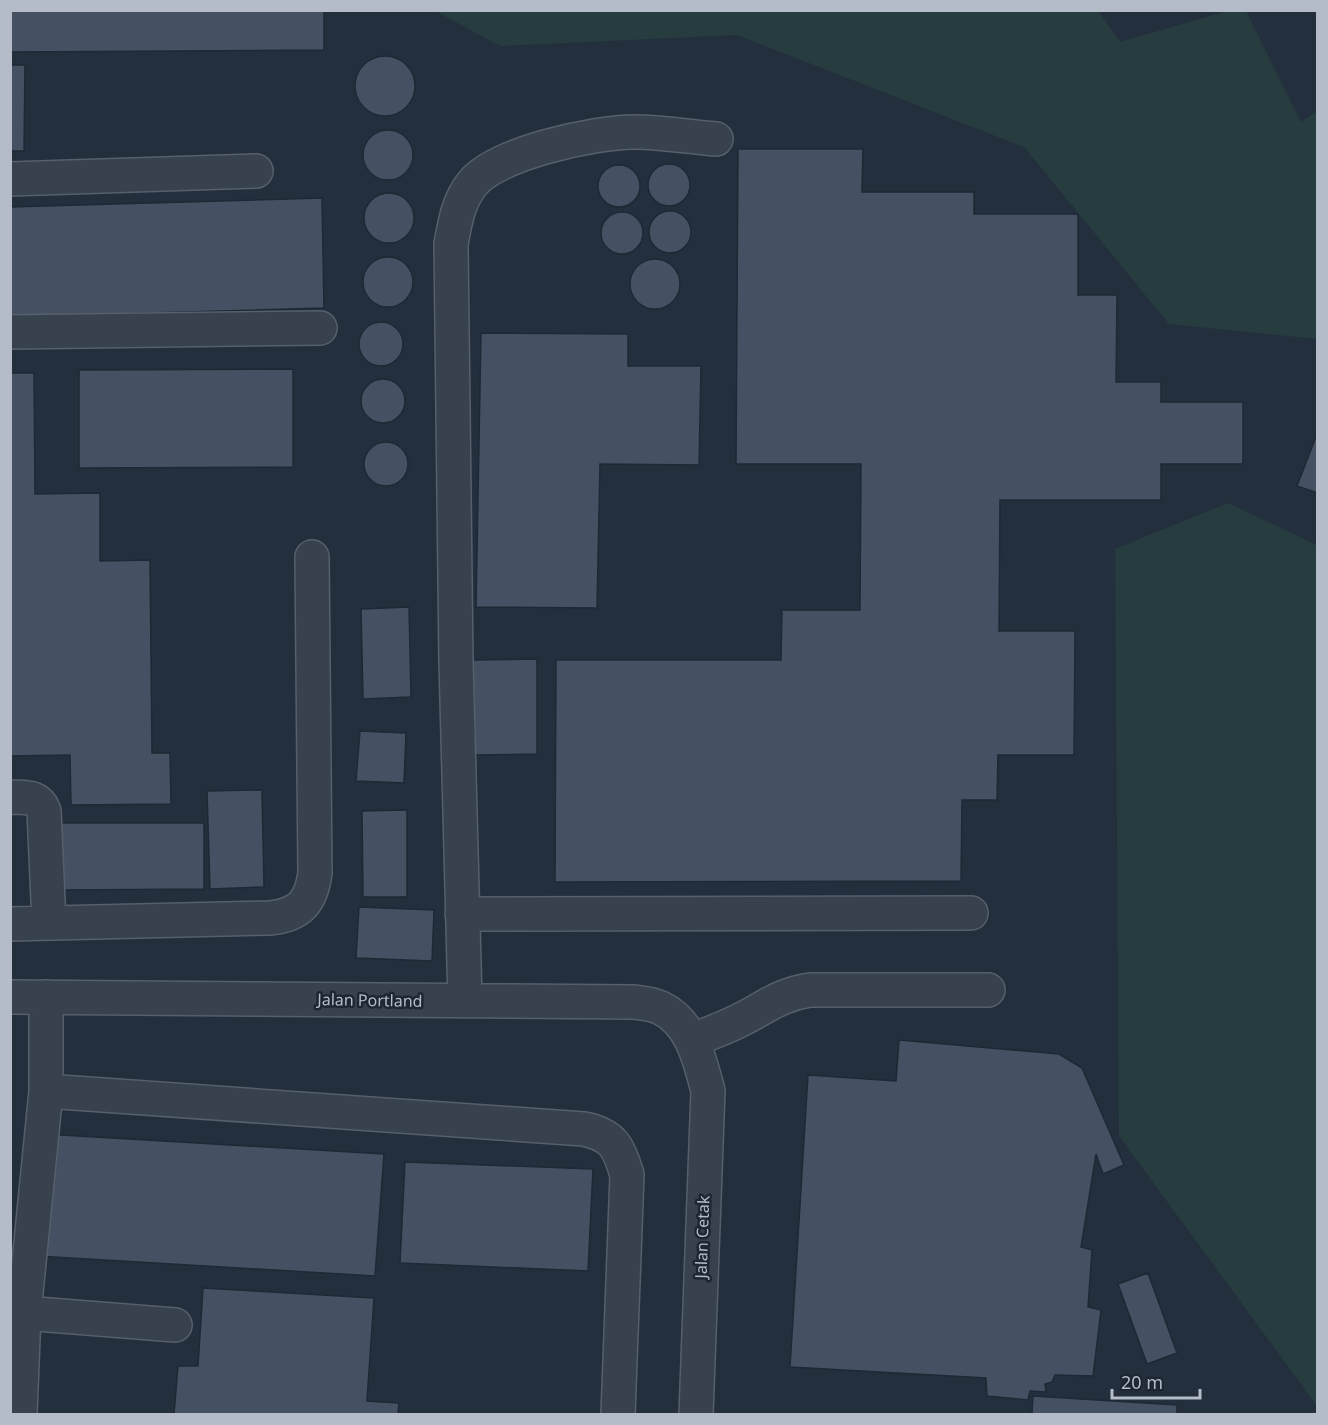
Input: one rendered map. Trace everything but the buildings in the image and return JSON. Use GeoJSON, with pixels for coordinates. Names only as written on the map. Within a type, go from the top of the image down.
{"type":"FeatureCollection","features":[{"type":"Feature","properties":{"kind":"street"},"geometry":{"type":"LineString","coordinates":[[465,1001],[456,662],[451,256],[456,212],[472,183],[490,169],[509,159],[546,148],[582,139],[633,132],[716,139]]}},
{"type":"Feature","properties":{"kind":"street"},"geometry":{"type":"LineString","coordinates":[[10,179],[256,171]]}},
{"type":"Feature","properties":{"kind":"street"},"geometry":{"type":"LineString","coordinates":[[10,332],[320,328]]}},
{"type":"Feature","properties":{"kind":"street"},"geometry":{"type":"LineString","coordinates":[[10,924],[270,918],[287,917],[299,910],[308,898],[315,873],[312,557]]}},
{"type":"Feature","properties":{"kind":"street"},"geometry":{"type":"LineString","coordinates":[[10,797],[34,798],[42,805],[44,811],[49,924]]}},
{"type":"Feature","properties":{"kind":"street"},"geometry":{"type":"LineString","coordinates":[[462,914],[971,913]]}},
{"type":"Feature","properties":{"kind":"street"},"geometry":{"type":"LineString","coordinates":[[696,1050],[732,1024],[773,1000],[794,992],[810,990],[988,990]]}},
{"type":"Feature","properties":{"kind":"street","name":"Jalan Portland"},"geometry":{"type":"LineString","coordinates":[[10,997],[634,1002],[658,1007],[671,1014],[696,1050]]}},
{"type":"Feature","properties":{"kind":"street"},"geometry":{"type":"LineString","coordinates":[[20,1414],[24,1313],[46,1091],[46,997]]}},
{"type":"Feature","properties":{"kind":"street","name":"Jalan Cetak"},"geometry":{"type":"LineString","coordinates":[[696,1050],[708,1091],[696,1414]]}},
{"type":"Feature","properties":{"kind":"street"},"geometry":{"type":"LineString","coordinates":[[46,1091],[584,1129],[600,1133],[616,1146],[627,1175],[618,1414]]}},
{"type":"Feature","properties":{"kind":"street"},"geometry":{"type":"LineString","coordinates":[[24,1313],[175,1325]]}},
{"type":"Feature","properties":{"kind":"green space"},"geometry":{"type":"Polygon","coordinates":[[[1098,10],[1120,42],[1228,11],[1246,11],[1301,122],[1317,111],[1317,339],[1169,324],[1024,147],[737,35],[500,46],[435,11],[1098,10]]]}},
{"type":"Feature","properties":{"kind":"green space"},"geometry":{"type":"Polygon","coordinates":[[[1228,503],[1317,545],[1317,1406],[1119,1136],[1115,549],[1228,503]]]}}]}
